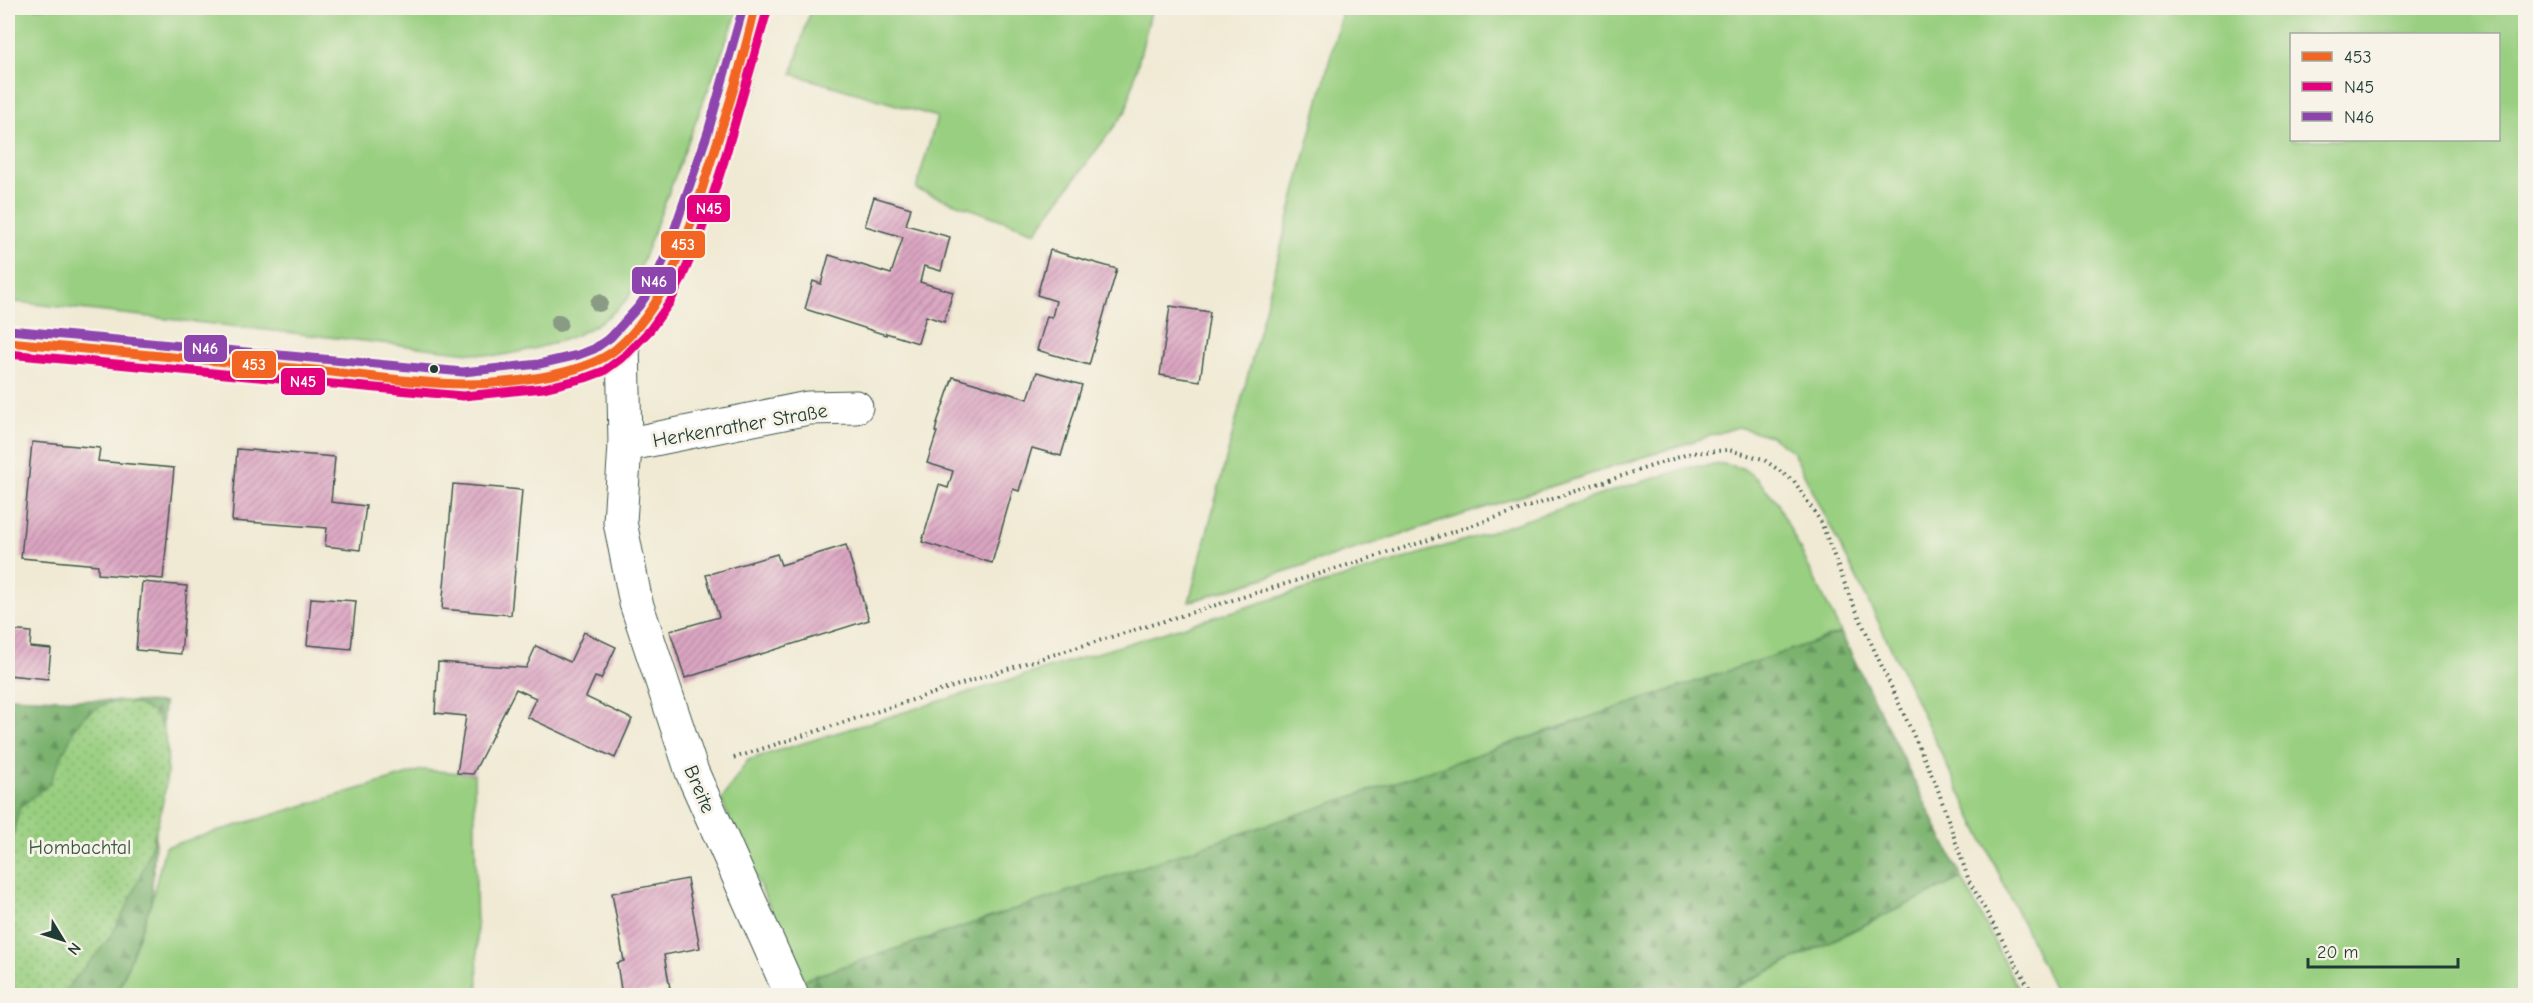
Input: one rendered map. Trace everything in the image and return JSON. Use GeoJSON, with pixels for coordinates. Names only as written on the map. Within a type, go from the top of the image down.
{"type":"FeatureCollection","features":[{"type":"Feature","properties":{"kind":"main road"},"geometry":{"type":"LineString","coordinates":[[8,342],[464,384],[524,379],[563,372],[596,360],[612,352],[643,319],[664,290],[691,222],[720,135],[755,8]]}},
{"type":"Feature","properties":{"kind":"street","name":"Breite"},"geometry":{"type":"LineString","coordinates":[[623,340],[625,446],[620,522],[634,592],[692,772],[792,996]]}},
{"type":"Feature","properties":{"kind":"street","name":"Herkenrather Straße"},"geometry":{"type":"LineString","coordinates":[[625,446],[808,408],[856,407]]}},
{"type":"Feature","properties":{"kind":"path"},"geometry":{"type":"LineString","coordinates":[[692,772],[1026,663],[1410,546],[1690,453],[1729,450],[1763,459],[1794,481],[1821,522],[1849,595],[1936,784],[1969,881],[2034,996]]}},
{"type":"Feature","properties":{"kind":"green space"},"geometry":{"type":"Polygon","coordinates":[[[8,8],[739,8],[629,297],[601,322],[585,331],[534,349],[497,356],[8,301],[8,8]]]}},
{"type":"Feature","properties":{"kind":"green space"},"geometry":{"type":"Polygon","coordinates":[[[811,8],[1152,8],[1126,111],[1035,232],[916,189],[937,117],[792,74],[811,8]]]}},
{"type":"Feature","properties":{"kind":"green space"},"geometry":{"type":"Polygon","coordinates":[[[1343,8],[2525,8],[2525,995],[2057,995],[1876,617],[1793,452],[1771,436],[1738,427],[1189,602],[1343,8]]]}},
{"type":"Feature","properties":{"kind":"green space"},"geometry":{"type":"Polygon","coordinates":[[[1723,464],[1742,468],[1756,478],[1776,500],[1841,633],[803,980],[721,800],[748,760],[1475,537],[1621,488],[1692,467],[1723,464]]]}},
{"type":"Feature","properties":{"kind":"green space"},"geometry":{"type":"Polygon","coordinates":[[[1841,633],[1962,878],[1718,995],[811,996],[803,980],[1841,633]]]}},
{"type":"Feature","properties":{"kind":"green space","name":"Hombachtal"},"geometry":{"type":"Polygon","coordinates":[[[8,697],[164,703],[151,903],[117,995],[8,996],[8,697]]]}},
{"type":"Feature","properties":{"kind":"green space","name":"Hombachtal"},"geometry":{"type":"Polygon","coordinates":[[[125,701],[145,708],[157,717],[166,742],[167,767],[164,795],[158,824],[139,879],[112,933],[61,995],[8,995],[8,859],[19,808],[49,784],[75,728],[84,716],[104,704],[125,701]]]}},
{"type":"Feature","properties":{"kind":"green space"},"geometry":{"type":"Polygon","coordinates":[[[422,770],[474,774],[478,995],[117,996],[151,903],[165,847],[422,770]]]}},
{"type":"Feature","properties":{"kind":"green space"},"geometry":{"type":"Polygon","coordinates":[[[1962,878],[2021,995],[1718,996],[1962,878]]]}},
{"type":"Feature","properties":{"kind":"building"},"geometry":{"type":"Polygon","coordinates":[[[874,197],[911,208],[906,225],[950,237],[941,271],[924,266],[920,282],[953,292],[944,322],[926,316],[918,343],[805,309],[813,281],[821,284],[829,255],[891,274],[903,237],[865,226],[874,197]]]}},
{"type":"Feature","properties":{"kind":"building"},"geometry":{"type":"Polygon","coordinates":[[[1050,250],[1117,269],[1089,365],[1037,350],[1047,316],[1052,317],[1056,301],[1037,295],[1050,250]]]}},
{"type":"Feature","properties":{"kind":"building"},"geometry":{"type":"Polygon","coordinates":[[[1170,306],[1210,312],[1200,381],[1160,375],[1170,306]]]}},
{"type":"Feature","properties":{"kind":"building"},"geometry":{"type":"Polygon","coordinates":[[[1037,372],[1082,385],[1061,456],[1032,448],[1019,491],[1013,489],[992,563],[922,542],[939,485],[948,488],[953,471],[927,463],[937,432],[935,432],[938,420],[953,377],[1028,399],[1037,372]]]}},
{"type":"Feature","properties":{"kind":"building"},"geometry":{"type":"Polygon","coordinates":[[[32,442],[100,448],[98,461],[174,468],[163,579],[98,574],[98,565],[21,558],[32,442]]]}},
{"type":"Feature","properties":{"kind":"building"},"geometry":{"type":"Polygon","coordinates":[[[237,449],[335,457],[331,502],[366,506],[360,550],[325,546],[327,528],[232,521],[237,449]]]}},
{"type":"Feature","properties":{"kind":"building"},"geometry":{"type":"Polygon","coordinates":[[[453,484],[522,490],[511,615],[442,609],[453,484]]]}},
{"type":"Feature","properties":{"kind":"building"},"geometry":{"type":"Polygon","coordinates":[[[846,545],[869,620],[685,678],[670,631],[719,617],[706,575],[777,554],[781,565],[846,545]]]}},
{"type":"Feature","properties":{"kind":"building"},"geometry":{"type":"Polygon","coordinates":[[[142,582],[187,586],[181,654],[136,650],[142,582]]]}},
{"type":"Feature","properties":{"kind":"building"},"geometry":{"type":"Polygon","coordinates":[[[311,598],[356,601],[351,649],[307,645],[311,598]]]}},
{"type":"Feature","properties":{"kind":"building"},"geometry":{"type":"Polygon","coordinates":[[[8,630],[31,632],[30,647],[51,649],[48,679],[8,675],[8,630]]]}},
{"type":"Feature","properties":{"kind":"building"},"geometry":{"type":"Polygon","coordinates":[[[584,632],[616,647],[601,679],[595,677],[586,697],[632,719],[615,758],[527,717],[536,698],[516,689],[473,774],[457,773],[466,716],[435,713],[438,662],[526,668],[536,646],[570,662],[584,632]]]}},
{"type":"Feature","properties":{"kind":"building"},"geometry":{"type":"Polygon","coordinates":[[[687,879],[700,948],[664,955],[670,988],[622,996],[617,963],[624,961],[612,893],[687,879]]]}},
{"type":"Feature","properties":{"kind":"transit line","name":"N46"},"geometry":{"type":"LineString","coordinates":[[9,330],[463,372],[539,364],[594,349],[611,337],[639,306],[650,290],[665,257],[708,132],[743,8]]}},
{"type":"Feature","properties":{"kind":"transit line","name":"453"},"geometry":{"type":"LineString","coordinates":[[8,342],[445,384],[480,384],[543,377],[584,366],[602,358],[616,349],[635,330],[665,286],[676,262],[695,212],[723,123],[755,8]]}},
{"type":"Feature","properties":{"kind":"transit line","name":"N45"},"geometry":{"type":"LineString","coordinates":[[8,354],[463,396],[544,388],[604,371],[627,354],[650,330],[670,302],[681,280],[699,238],[724,161],[767,11]]}}]}
